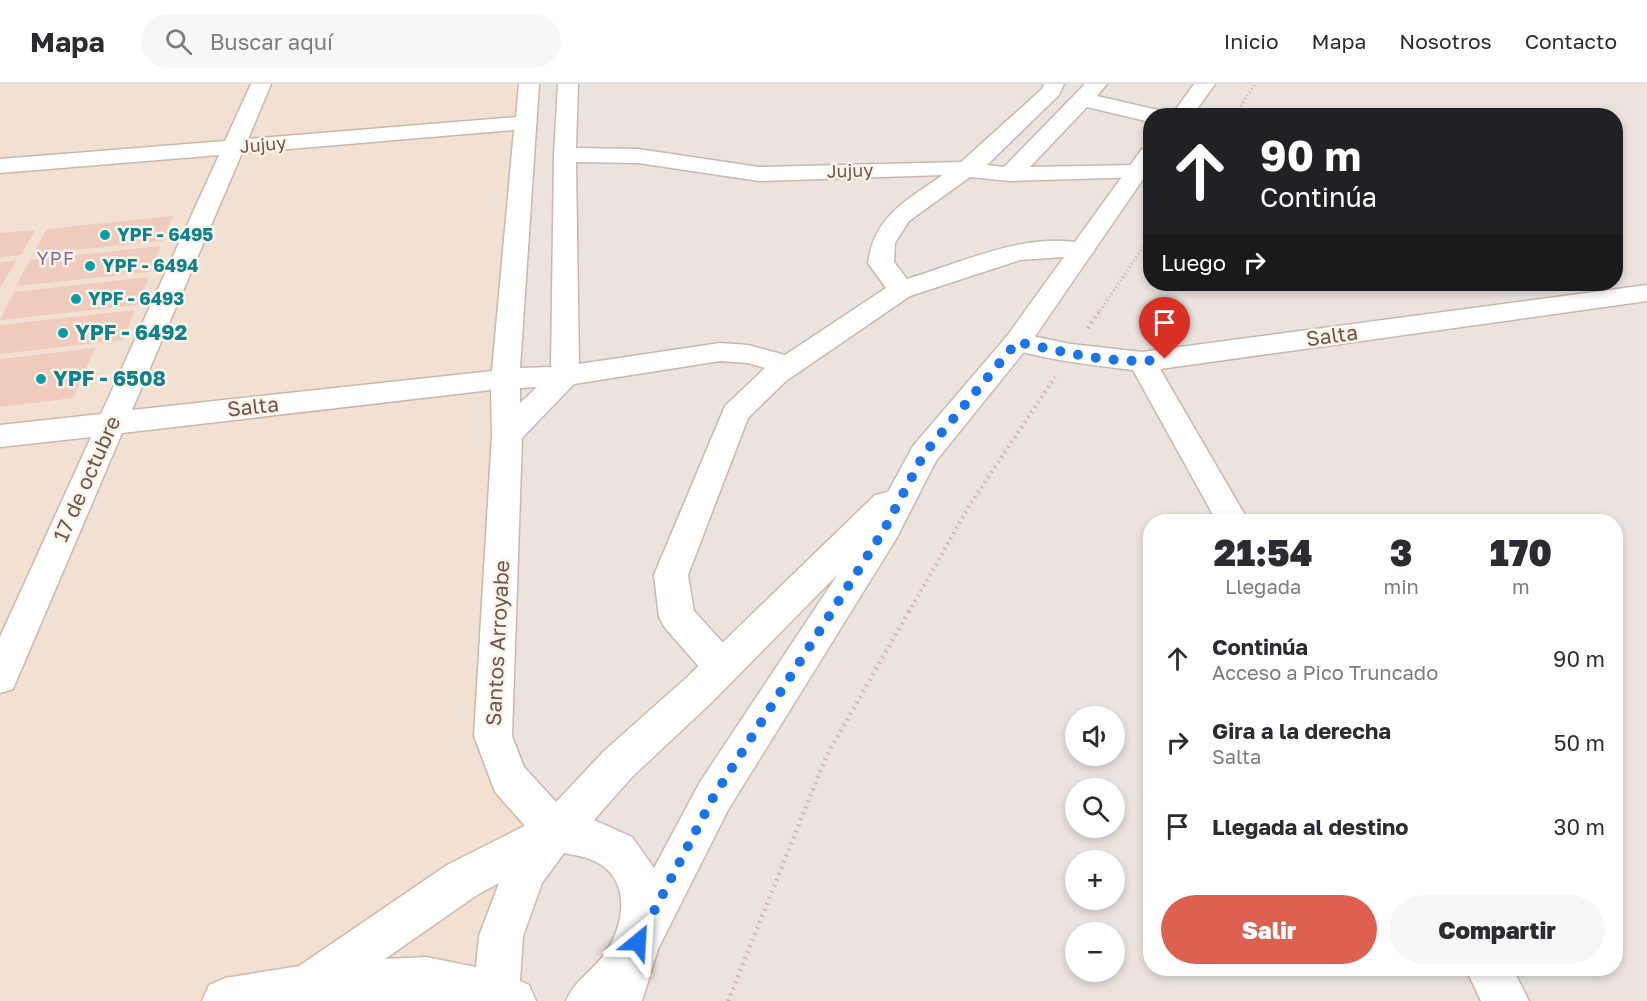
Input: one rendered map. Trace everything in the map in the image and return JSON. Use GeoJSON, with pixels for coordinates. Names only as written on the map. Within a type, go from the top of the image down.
{"type":"FeatureCollection","features":[{"type":"Feature","properties":{"kind":"street","name":"17 de octubre"},"geometry":{"type":"LineString","coordinates":[[0,677],[235,148],[261,84]]}},
{"type":"Feature","properties":{"kind":"street","name":"Santos Arroyabe"},"geometry":{"type":"LineString","coordinates":[[529,84],[505,379],[507,435],[493,736],[508,779],[556,831]]}},
{"type":"Feature","properties":{"kind":"street"},"geometry":{"type":"LineString","coordinates":[[507,435],[564,376],[565,154],[568,84]]}},
{"type":"Feature","properties":{"kind":"street"},"geometry":{"type":"LineString","coordinates":[[901,290],[881,263],[883,243],[900,216],[982,158],[1052,91],[1054,84]]}},
{"type":"Feature","properties":{"kind":"street"},"geometry":{"type":"LineString","coordinates":[[1187,108],[1205,84]]}},
{"type":"Feature","properties":{"kind":"street"},"geometry":{"type":"LineString","coordinates":[[1010,174],[1089,91],[1143,112]]}},
{"type":"Feature","properties":{"kind":"street","name":"Jujuy"},"geometry":{"type":"LineString","coordinates":[[0,166],[526,123]]}},
{"type":"Feature","properties":{"kind":"street","name":"Jujuy"},"geometry":{"type":"LineString","coordinates":[[565,154],[638,156],[759,174],[966,170],[1010,174],[1143,163]]}},
{"type":"Feature","properties":{"kind":"street"},"geometry":{"type":"LineString","coordinates":[[589,1001],[607,988],[629,962],[714,796],[884,530],[924,454],[1017,342],[1143,163]]}},
{"type":"Feature","properties":{"kind":"street"},"geometry":{"type":"LineString","coordinates":[[722,667],[678,617],[671,575],[722,453],[735,413],[788,365],[901,290],[1017,253],[1048,249],[1082,250]]}},
{"type":"Feature","properties":{"kind":"street","name":"Salta"},"geometry":{"type":"LineString","coordinates":[[1017,342],[1071,353],[1142,362],[1647,293]]}},
{"type":"Feature","properties":{"kind":"street","name":"Salta"},"geometry":{"type":"LineString","coordinates":[[0,436],[505,379],[564,376],[720,352],[747,354],[788,365]]}},
{"type":"Feature","properties":{"kind":"street"},"geometry":{"type":"LineString","coordinates":[[1142,362],[1228,514]]}},
{"type":"Feature","properties":{"kind":"street"},"geometry":{"type":"LineString","coordinates":[[225,1001],[307,987],[426,979],[502,998],[501,936],[525,870],[556,831],[618,764],[722,667],[908,481]]}},
{"type":"Feature","properties":{"kind":"street"},"geometry":{"type":"LineString","coordinates":[[307,987],[462,880],[556,831],[601,843],[623,858],[638,880],[642,896],[642,926],[619,1001]]}},
{"type":"Feature","properties":{"kind":"street"},"geometry":{"type":"LineString","coordinates":[[1492,976],[1506,1001]]}},
{"type":"Feature","properties":{"kind":"path"},"geometry":{"type":"LineString","coordinates":[[1238,108],[1255,84]]}},
{"type":"Feature","properties":{"kind":"path"},"geometry":{"type":"LineString","coordinates":[[728,1001],[826,757],[969,506],[1143,247]]}},
{"type":"Feature","properties":{"kind":"shaded area"},"geometry":{"type":"Polygon","coordinates":[[[0,84],[529,84],[556,831],[496,1001],[0,1001],[0,84]]]}},
{"type":"Feature","properties":{"kind":"shaded area"},"geometry":{"type":"Polygon","coordinates":[[[529,84],[1647,84],[1647,1001],[496,1001],[556,831],[509,779],[507,435],[529,84]]]}},
{"type":"Feature","properties":{"kind":"building","name":"YPF - 6495"},"geometry":{"type":"Polygon","coordinates":[[[173,216],[163,241],[33,254],[47,229],[173,216]]]}},
{"type":"Feature","properties":{"kind":"building"},"geometry":{"type":"Polygon","coordinates":[[[35,230],[21,255],[0,257],[0,233],[35,230]]]}},
{"type":"Feature","properties":{"kind":"building","name":"YPF - 6494"},"geometry":{"type":"Polygon","coordinates":[[[161,246],[150,272],[16,286],[30,260],[161,246]]]}},
{"type":"Feature","properties":{"kind":"building"},"geometry":{"type":"Polygon","coordinates":[[[16,261],[0,288],[0,262],[16,261]]]}},
{"type":"Feature","properties":{"kind":"building","name":"YPF - 6493"},"geometry":{"type":"Polygon","coordinates":[[[149,277],[138,305],[0,320],[14,292],[149,277]]]}},
{"type":"Feature","properties":{"kind":"building","name":"YPF - 6492"},"geometry":{"type":"Polygon","coordinates":[[[135,310],[123,340],[0,354],[0,325],[135,310]]]}},
{"type":"Feature","properties":{"kind":"building","name":"YPF - 6508"},"geometry":{"type":"Polygon","coordinates":[[[95,348],[73,398],[0,407],[0,359],[95,348]]]}},
{"type":"Feature","properties":{"kind":"place","name":"YPF - 6495"},"geometry":{"type":"Point","coordinates":[105,235]}},
{"type":"Feature","properties":{"kind":"place","name":"YPF - 6494"},"geometry":{"type":"Point","coordinates":[90,266]}},
{"type":"Feature","properties":{"kind":"place","name":"YPF - 6493"},"geometry":{"type":"Point","coordinates":[76,299]}},
{"type":"Feature","properties":{"kind":"place","name":"YPF - 6492"},"geometry":{"type":"Point","coordinates":[63,333]}},
{"type":"Feature","properties":{"kind":"place","name":"YPF - 6508"},"geometry":{"type":"Point","coordinates":[41,379]}},
{"type":"Feature","properties":{"kind":"district","name":"YPF"},"geometry":{"type":"Point","coordinates":[56,259]}},
{"type":"Feature","properties":{"kind":"route"},"geometry":{"type":"LineString","coordinates":[[638,942],[714,796],[884,530],[924,454],[1017,342],[1071,353],[1142,362],[1165,359]]}}]}
